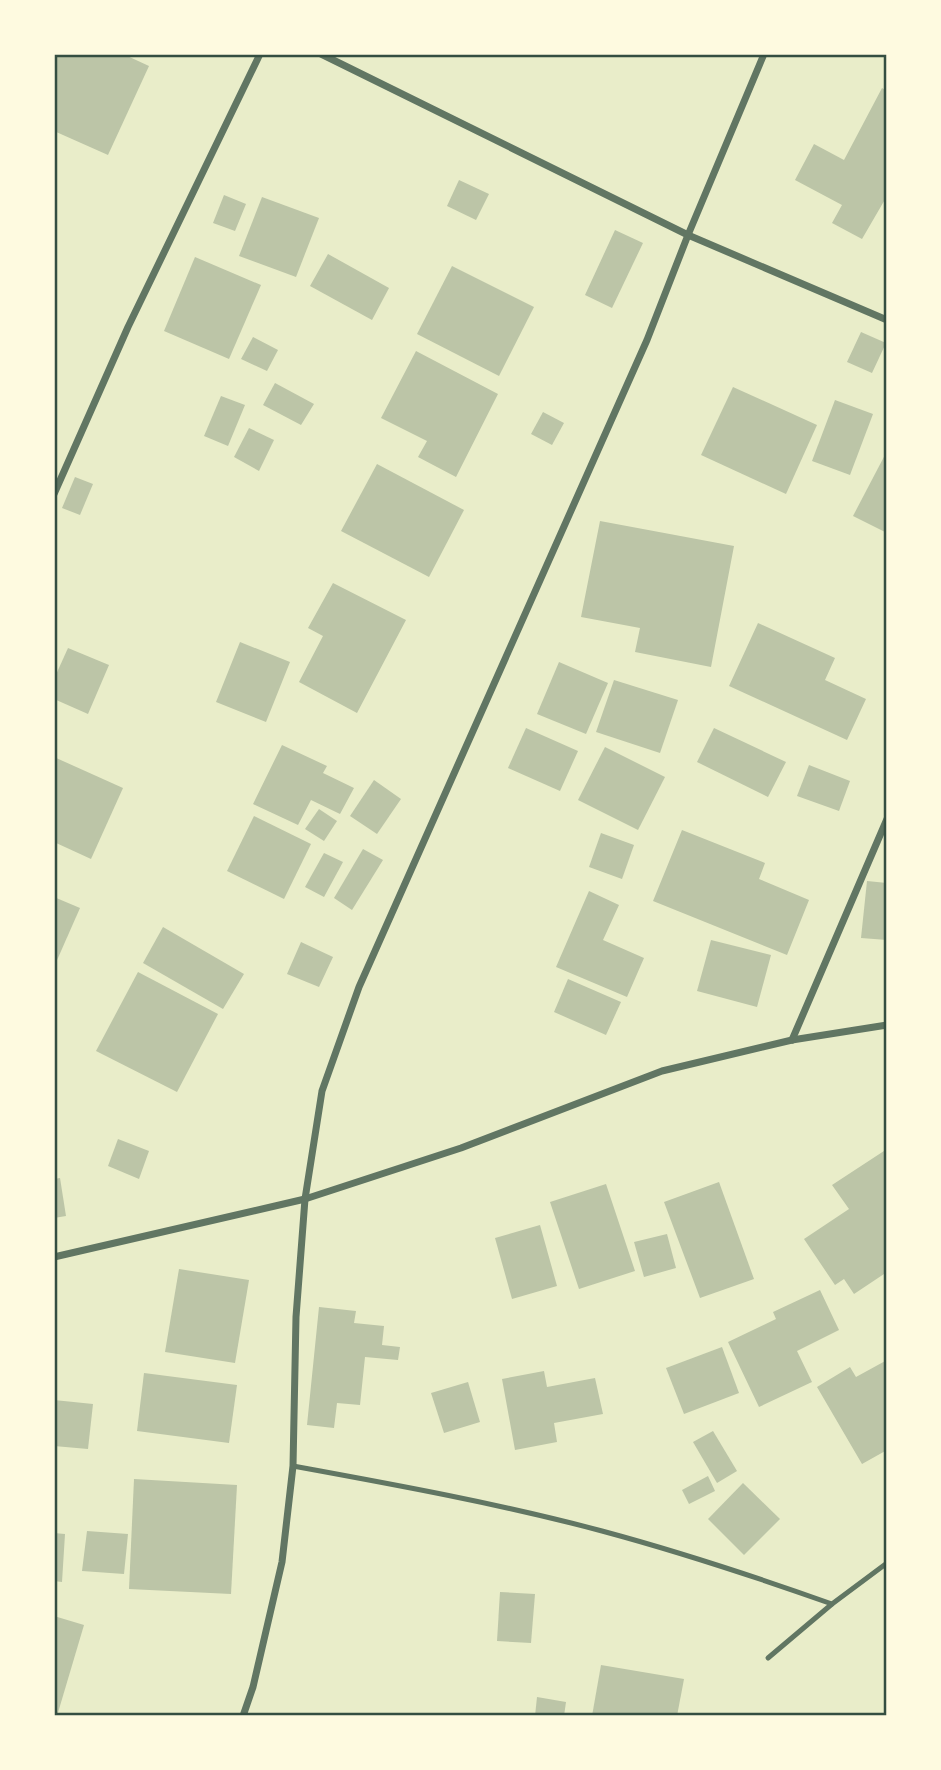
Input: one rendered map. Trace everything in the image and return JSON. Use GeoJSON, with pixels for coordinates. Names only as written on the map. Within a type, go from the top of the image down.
{"type":"FeatureCollection","features":[{"type":"Feature","properties":{"kind":"street"},"geometry":{"type":"LineString","coordinates":[[54,494],[128,327],[260,54]]}},
{"type":"Feature","properties":{"kind":"street"},"geometry":{"type":"LineString","coordinates":[[321,54],[688,235],[887,320]]}},
{"type":"Feature","properties":{"kind":"street"},"geometry":{"type":"LineString","coordinates":[[243,1716],[253,1687],[282,1562],[293,1466],[296,1317],[305,1199],[323,1091],[359,987],[647,340],[764,54]]}},
{"type":"Feature","properties":{"kind":"street"},"geometry":{"type":"LineString","coordinates":[[792,1040],[887,819]]}},
{"type":"Feature","properties":{"kind":"street"},"geometry":{"type":"LineString","coordinates":[[54,1257],[305,1199],[461,1148],[662,1071],[792,1040],[887,1025]]}},
{"type":"Feature","properties":{"kind":"lane"},"geometry":{"type":"LineString","coordinates":[[293,1466],[437,1493],[601,1531],[724,1566],[832,1604]]}},
{"type":"Feature","properties":{"kind":"lane"},"geometry":{"type":"LineString","coordinates":[[768,1658],[832,1604],[887,1563]]}},
{"type":"Feature","properties":{"kind":"building"},"geometry":{"type":"Polygon","coordinates":[[[54,54],[123,54],[149,66],[108,155],[54,131],[54,54]]]}},
{"type":"Feature","properties":{"kind":"building"},"geometry":{"type":"Polygon","coordinates":[[[882,88],[887,91],[887,196],[862,239],[832,223],[842,205],[795,180],[814,144],[844,160],[882,88]]]}},
{"type":"Feature","properties":{"kind":"building"},"geometry":{"type":"Polygon","coordinates":[[[459,180],[489,194],[476,220],[447,206],[459,180]]]}},
{"type":"Feature","properties":{"kind":"building"},"geometry":{"type":"Polygon","coordinates":[[[224,195],[246,204],[235,231],[213,223],[224,195]]]}},
{"type":"Feature","properties":{"kind":"building"},"geometry":{"type":"Polygon","coordinates":[[[262,197],[319,218],[296,277],[239,256],[262,197]]]}},
{"type":"Feature","properties":{"kind":"building"},"geometry":{"type":"Polygon","coordinates":[[[615,230],[643,243],[612,308],[585,295],[615,230]]]}},
{"type":"Feature","properties":{"kind":"building"},"geometry":{"type":"Polygon","coordinates":[[[328,254],[389,288],[372,320],[310,286],[328,254]]]}},
{"type":"Feature","properties":{"kind":"building"},"geometry":{"type":"Polygon","coordinates":[[[195,257],[261,285],[229,359],[164,331],[195,257]]]}},
{"type":"Feature","properties":{"kind":"building"},"geometry":{"type":"Polygon","coordinates":[[[452,266],[534,307],[499,376],[417,334],[452,266]]]}},
{"type":"Feature","properties":{"kind":"building"},"geometry":{"type":"Polygon","coordinates":[[[861,332],[886,343],[872,373],[847,362],[861,332]]]}},
{"type":"Feature","properties":{"kind":"building"},"geometry":{"type":"Polygon","coordinates":[[[253,337],[278,350],[267,371],[241,359],[253,337]]]}},
{"type":"Feature","properties":{"kind":"building"},"geometry":{"type":"Polygon","coordinates":[[[416,351],[498,394],[456,477],[418,457],[427,441],[381,418],[416,351]]]}},
{"type":"Feature","properties":{"kind":"building"},"geometry":{"type":"Polygon","coordinates":[[[275,383],[314,404],[301,425],[263,405],[275,383]]]}},
{"type":"Feature","properties":{"kind":"building"},"geometry":{"type":"Polygon","coordinates":[[[733,387],[817,425],[786,494],[701,455],[733,387]]]}},
{"type":"Feature","properties":{"kind":"building"},"geometry":{"type":"Polygon","coordinates":[[[221,396],[245,405],[228,446],[204,436],[221,396]]]}},
{"type":"Feature","properties":{"kind":"building"},"geometry":{"type":"Polygon","coordinates":[[[835,400],[873,414],[850,475],[812,461],[835,400]]]}},
{"type":"Feature","properties":{"kind":"building"},"geometry":{"type":"Polygon","coordinates":[[[543,412],[564,423],[552,445],[531,434],[543,412]]]}},
{"type":"Feature","properties":{"kind":"building"},"geometry":{"type":"Polygon","coordinates":[[[249,428],[274,440],[259,471],[234,457],[249,428]]]}},
{"type":"Feature","properties":{"kind":"building"},"geometry":{"type":"Polygon","coordinates":[[[887,451],[887,533],[853,516],[887,451]]]}},
{"type":"Feature","properties":{"kind":"building"},"geometry":{"type":"Polygon","coordinates":[[[377,464],[464,510],[429,577],[341,531],[377,464]]]}},
{"type":"Feature","properties":{"kind":"building"},"geometry":{"type":"Polygon","coordinates":[[[75,477],[93,484],[80,515],[62,508],[75,477]]]}},
{"type":"Feature","properties":{"kind":"building"},"geometry":{"type":"Polygon","coordinates":[[[600,521],[734,546],[711,667],[635,652],[640,628],[581,617],[600,521]]]}},
{"type":"Feature","properties":{"kind":"building"},"geometry":{"type":"Polygon","coordinates":[[[333,583],[406,620],[357,713],[299,682],[323,636],[308,628],[333,583]]]}},
{"type":"Feature","properties":{"kind":"building"},"geometry":{"type":"Polygon","coordinates":[[[758,623],[835,658],[825,680],[866,699],[847,740],[729,686],[758,623]]]}},
{"type":"Feature","properties":{"kind":"building"},"geometry":{"type":"Polygon","coordinates":[[[240,642],[290,662],[266,722],[216,702],[240,642]]]}},
{"type":"Feature","properties":{"kind":"building"},"geometry":{"type":"Polygon","coordinates":[[[68,648],[109,665],[88,714],[54,699],[54,679],[68,648]]]}},
{"type":"Feature","properties":{"kind":"building"},"geometry":{"type":"Polygon","coordinates":[[[559,662],[608,683],[586,734],[537,714],[559,662]]]}},
{"type":"Feature","properties":{"kind":"building"},"geometry":{"type":"Polygon","coordinates":[[[614,680],[678,700],[660,753],[596,732],[614,680]]]}},
{"type":"Feature","properties":{"kind":"building"},"geometry":{"type":"Polygon","coordinates":[[[526,728],[578,751],[560,791],[508,768],[526,728]]]}},
{"type":"Feature","properties":{"kind":"building"},"geometry":{"type":"Polygon","coordinates":[[[714,728],[786,762],[768,797],[697,762],[714,728]]]}},
{"type":"Feature","properties":{"kind":"building"},"geometry":{"type":"Polygon","coordinates":[[[282,745],[327,766],[323,773],[354,788],[340,814],[311,800],[298,825],[253,804],[282,745]]]}},
{"type":"Feature","properties":{"kind":"building"},"geometry":{"type":"Polygon","coordinates":[[[605,747],[665,777],[638,830],[578,800],[605,747]]]}},
{"type":"Feature","properties":{"kind":"building"},"geometry":{"type":"Polygon","coordinates":[[[54,757],[123,788],[91,859],[54,842],[54,757]]]}},
{"type":"Feature","properties":{"kind":"building"},"geometry":{"type":"Polygon","coordinates":[[[809,765],[850,781],[839,811],[797,796],[809,765]]]}},
{"type":"Feature","properties":{"kind":"building"},"geometry":{"type":"Polygon","coordinates":[[[374,780],[401,799],[377,834],[350,816],[374,780]]]}},
{"type":"Feature","properties":{"kind":"building"},"geometry":{"type":"Polygon","coordinates":[[[319,809],[337,821],[324,841],[305,829],[319,809]]]}},
{"type":"Feature","properties":{"kind":"building"},"geometry":{"type":"Polygon","coordinates":[[[254,816],[311,844],[284,899],[227,871],[254,816]]]}},
{"type":"Feature","properties":{"kind":"building"},"geometry":{"type":"Polygon","coordinates":[[[682,830],[765,863],[759,879],[809,900],[787,955],[653,901],[682,830]]]}},
{"type":"Feature","properties":{"kind":"building"},"geometry":{"type":"Polygon","coordinates":[[[601,833],[634,845],[622,879],[589,867],[601,833]]]}},
{"type":"Feature","properties":{"kind":"building"},"geometry":{"type":"Polygon","coordinates":[[[363,849],[383,860],[352,910],[334,898],[363,849]]]}},
{"type":"Feature","properties":{"kind":"building"},"geometry":{"type":"Polygon","coordinates":[[[324,853],[343,862],[324,897],[305,887],[324,853]]]}},
{"type":"Feature","properties":{"kind":"building"},"geometry":{"type":"Polygon","coordinates":[[[867,881],[887,883],[887,940],[861,938],[867,881]]]}},
{"type":"Feature","properties":{"kind":"building"},"geometry":{"type":"Polygon","coordinates":[[[589,891],[619,905],[603,940],[644,958],[627,997],[556,967],[589,891]]]}},
{"type":"Feature","properties":{"kind":"building"},"geometry":{"type":"Polygon","coordinates":[[[54,897],[80,908],[54,967],[54,897]]]}},
{"type":"Feature","properties":{"kind":"building"},"geometry":{"type":"Polygon","coordinates":[[[163,927],[244,974],[223,1009],[143,963],[163,927]]]}},
{"type":"Feature","properties":{"kind":"building"},"geometry":{"type":"Polygon","coordinates":[[[711,940],[771,955],[757,1007],[697,991],[711,940]]]}},
{"type":"Feature","properties":{"kind":"building"},"geometry":{"type":"Polygon","coordinates":[[[301,942],[333,957],[319,987],[287,974],[301,942]]]}},
{"type":"Feature","properties":{"kind":"building"},"geometry":{"type":"Polygon","coordinates":[[[138,972],[218,1014],[177,1092],[96,1051],[138,972]]]}},
{"type":"Feature","properties":{"kind":"building"},"geometry":{"type":"Polygon","coordinates":[[[568,979],[621,1002],[606,1035],[554,1012],[568,979]]]}},
{"type":"Feature","properties":{"kind":"building"},"geometry":{"type":"Polygon","coordinates":[[[118,1139],[149,1151],[139,1179],[108,1166],[118,1139]]]}},
{"type":"Feature","properties":{"kind":"building"},"geometry":{"type":"Polygon","coordinates":[[[887,1149],[887,1272],[854,1294],[844,1279],[835,1285],[804,1239],[849,1209],[832,1185],[887,1149]]]}},
{"type":"Feature","properties":{"kind":"building"},"geometry":{"type":"Polygon","coordinates":[[[60,1178],[66,1216],[54,1218],[54,1179],[60,1178]]]}},
{"type":"Feature","properties":{"kind":"building"},"geometry":{"type":"Polygon","coordinates":[[[719,1182],[754,1279],[700,1298],[664,1202],[719,1182]]]}},
{"type":"Feature","properties":{"kind":"building"},"geometry":{"type":"Polygon","coordinates":[[[606,1184],[635,1271],[579,1289],[550,1202],[606,1184]]]}},
{"type":"Feature","properties":{"kind":"building"},"geometry":{"type":"Polygon","coordinates":[[[540,1225],[557,1286],[512,1299],[495,1238],[540,1225]]]}},
{"type":"Feature","properties":{"kind":"building"},"geometry":{"type":"Polygon","coordinates":[[[667,1234],[676,1268],[644,1277],[634,1242],[667,1234]]]}},
{"type":"Feature","properties":{"kind":"building"},"geometry":{"type":"Polygon","coordinates":[[[179,1269],[249,1280],[235,1363],[165,1352],[179,1269]]]}},
{"type":"Feature","properties":{"kind":"building"},"geometry":{"type":"Polygon","coordinates":[[[820,1290],[839,1330],[797,1351],[812,1382],[759,1407],[728,1342],[776,1319],[773,1312],[820,1290]]]}},
{"type":"Feature","properties":{"kind":"building"},"geometry":{"type":"Polygon","coordinates":[[[319,1307],[356,1311],[354,1323],[384,1326],[382,1345],[400,1347],[398,1360],[365,1357],[360,1405],[337,1403],[334,1428],[307,1425],[319,1307]]]}},
{"type":"Feature","properties":{"kind":"building"},"geometry":{"type":"Polygon","coordinates":[[[722,1347],[739,1393],[684,1414],[666,1368],[722,1347]]]}},
{"type":"Feature","properties":{"kind":"building"},"geometry":{"type":"Polygon","coordinates":[[[887,1360],[887,1450],[862,1464],[817,1387],[850,1367],[856,1377],[887,1360]]]}},
{"type":"Feature","properties":{"kind":"building"},"geometry":{"type":"Polygon","coordinates":[[[544,1371],[547,1387],[595,1378],[603,1414],[554,1423],[557,1442],[515,1450],[502,1379],[544,1371]]]}},
{"type":"Feature","properties":{"kind":"building"},"geometry":{"type":"Polygon","coordinates":[[[144,1373],[237,1385],[229,1443],[137,1431],[144,1373]]]}},
{"type":"Feature","properties":{"kind":"building"},"geometry":{"type":"Polygon","coordinates":[[[468,1382],[480,1422],[444,1433],[431,1393],[468,1382]]]}},
{"type":"Feature","properties":{"kind":"building"},"geometry":{"type":"Polygon","coordinates":[[[54,1400],[93,1404],[88,1449],[54,1446],[54,1400]]]}},
{"type":"Feature","properties":{"kind":"building"},"geometry":{"type":"Polygon","coordinates":[[[713,1431],[737,1471],[717,1483],[693,1442],[713,1431]]]}},
{"type":"Feature","properties":{"kind":"building"},"geometry":{"type":"Polygon","coordinates":[[[708,1476],[715,1491],[689,1504],[682,1490],[708,1476]]]}},
{"type":"Feature","properties":{"kind":"building"},"geometry":{"type":"Polygon","coordinates":[[[134,1479],[237,1485],[231,1594],[129,1589],[134,1479]]]}},
{"type":"Feature","properties":{"kind":"building"},"geometry":{"type":"Polygon","coordinates":[[[743,1483],[780,1519],[744,1555],[708,1519],[743,1483]]]}},
{"type":"Feature","properties":{"kind":"building"},"geometry":{"type":"Polygon","coordinates":[[[87,1531],[128,1534],[124,1574],[82,1571],[87,1531]]]}},
{"type":"Feature","properties":{"kind":"building"},"geometry":{"type":"Polygon","coordinates":[[[54,1533],[65,1534],[62,1582],[54,1581],[54,1533]]]}},
{"type":"Feature","properties":{"kind":"building"},"geometry":{"type":"Polygon","coordinates":[[[500,1592],[535,1594],[531,1643],[497,1641],[500,1592]]]}},
{"type":"Feature","properties":{"kind":"building"},"geometry":{"type":"Polygon","coordinates":[[[54,1616],[84,1625],[57,1716],[54,1716],[54,1616]]]}},
{"type":"Feature","properties":{"kind":"building"},"geometry":{"type":"Polygon","coordinates":[[[601,1665],[684,1679],[677,1716],[592,1716],[601,1665]]]}},
{"type":"Feature","properties":{"kind":"building"},"geometry":{"type":"Polygon","coordinates":[[[537,1697],[566,1702],[564,1716],[535,1716],[537,1697]]]}}]}
